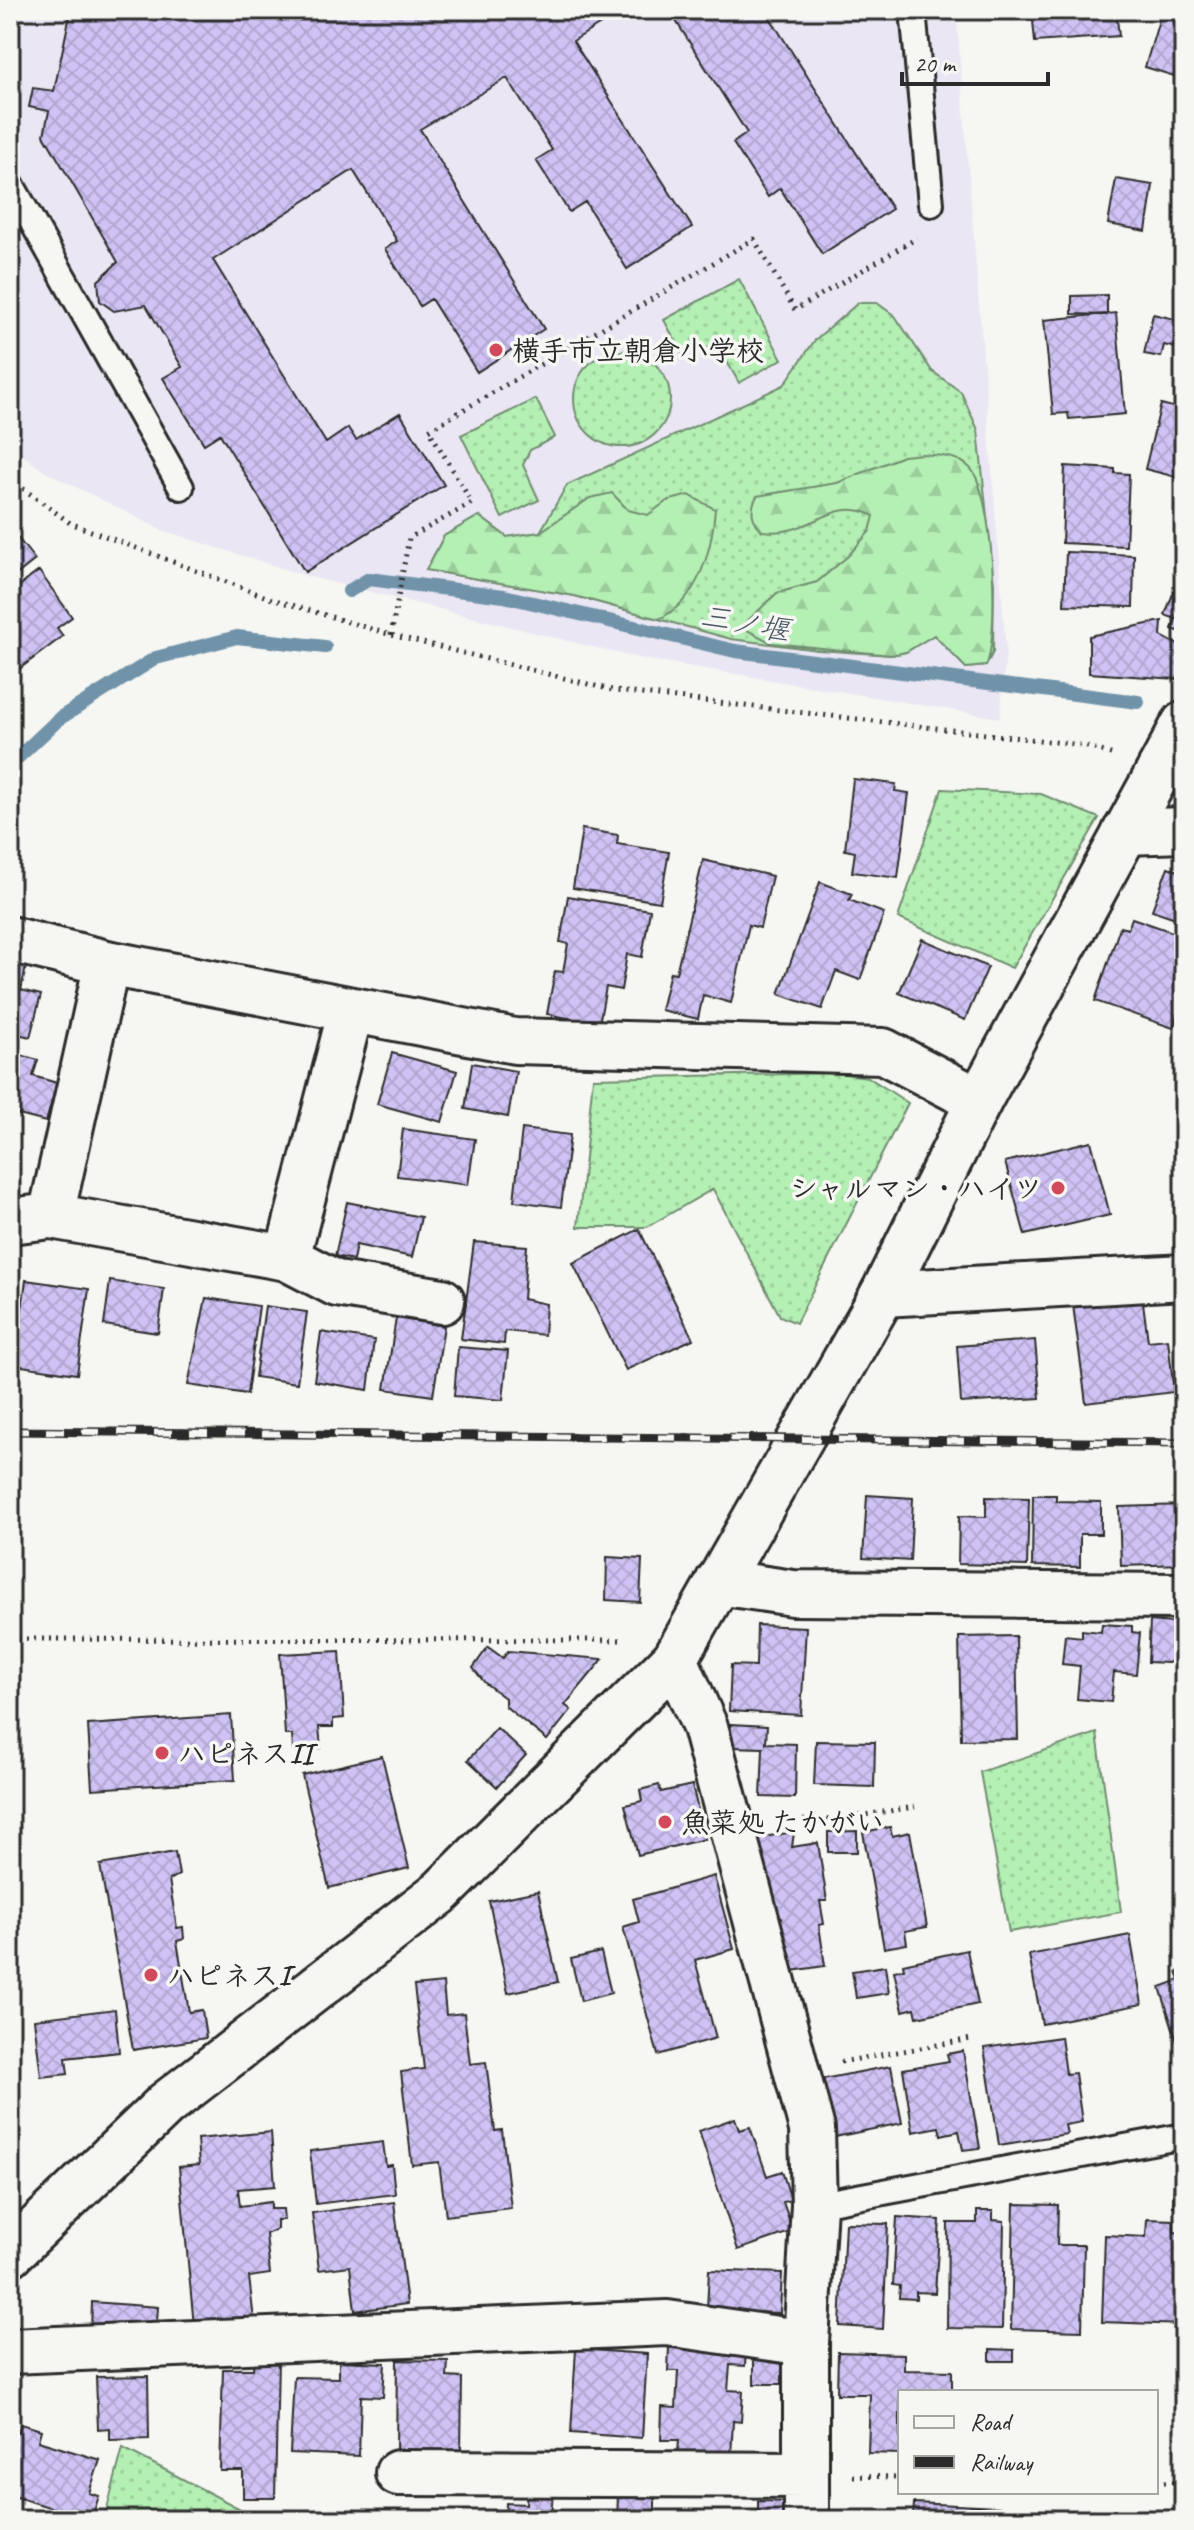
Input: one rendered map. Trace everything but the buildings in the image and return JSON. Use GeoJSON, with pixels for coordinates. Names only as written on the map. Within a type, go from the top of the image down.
{"type":"FeatureCollection","features":[{"type":"Feature","properties":{"kind":"street"},"geometry":{"type":"LineString","coordinates":[[10,2254],[166,2104],[442,1891],[680,1649],[883,1294],[979,1101],[1184,724]]}},
{"type":"Feature","properties":{"kind":"street"},"geometry":{"type":"LineString","coordinates":[[1125,832],[1184,830]]}},
{"type":"Feature","properties":{"kind":"street"},"geometry":{"type":"LineString","coordinates":[[10,939],[107,963],[515,1041],[883,1051],[979,1101]]}},
{"type":"Feature","properties":{"kind":"street"},"geometry":{"type":"LineString","coordinates":[[107,963],[31,1219],[287,1258],[337,1284],[442,1301]]}},
{"type":"Feature","properties":{"kind":"street"},"geometry":{"type":"LineString","coordinates":[[287,1258],[351,1010]]}},
{"type":"Feature","properties":{"kind":"street"},"geometry":{"type":"LineString","coordinates":[[883,1294],[1184,1277]]}},
{"type":"Feature","properties":{"kind":"street"},"geometry":{"type":"LineString","coordinates":[[718,1582],[793,1593],[1184,1596]]}},
{"type":"Feature","properties":{"kind":"street"},"geometry":{"type":"LineString","coordinates":[[680,1649],[705,1727],[812,2129],[814,2205],[806,2343],[806,2520]]}},
{"type":"Feature","properties":{"kind":"street"},"geometry":{"type":"LineString","coordinates":[[10,2351],[667,2323],[806,2343]]}},
{"type":"Feature","properties":{"kind":"street"},"geometry":{"type":"LineString","coordinates":[[398,2473],[806,2475]]}},
{"type":"Feature","properties":{"kind":"lane"},"geometry":{"type":"LineString","coordinates":[[913,10],[931,204]]}},
{"type":"Feature","properties":{"kind":"lane"},"geometry":{"type":"LineString","coordinates":[[10,182],[181,487]]}},
{"type":"Feature","properties":{"kind":"lane"},"geometry":{"type":"LineString","coordinates":[[814,2205],[1184,2136]]}},
{"type":"Feature","properties":{"kind":"path"},"geometry":{"type":"LineString","coordinates":[[392,634],[409,538],[472,503],[429,430],[754,239],[795,310],[927,233],[931,204]]}},
{"type":"Feature","properties":{"kind":"path"},"geometry":{"type":"LineString","coordinates":[[10,479],[70,523],[269,598],[392,634],[616,691],[1041,740]]}},
{"type":"Feature","properties":{"kind":"path"},"geometry":{"type":"LineString","coordinates":[[10,1639],[680,1649]]}},
{"type":"Feature","properties":{"kind":"path"},"geometry":{"type":"LineString","coordinates":[[730,1822],[839,1819],[915,1807]]}},
{"type":"Feature","properties":{"kind":"path"},"geometry":{"type":"LineString","coordinates":[[797,2070],[971,2039]]}},
{"type":"Feature","properties":{"kind":"path"},"geometry":{"type":"LineString","coordinates":[[1158,2482],[1184,2482]]}},
{"type":"Feature","properties":{"kind":"shaded area","name":"横手市立朝倉小学校"},"geometry":{"type":"Polygon","coordinates":[[[10,10],[956,10],[1006,651],[1000,718],[633,657],[306,576],[162,530],[44,471],[10,446],[10,10]]]}},
{"type":"Feature","properties":{"kind":"green space"},"geometry":{"type":"Polygon","coordinates":[[[739,279],[782,359],[739,383],[721,351],[698,346],[683,355],[664,320],[739,279]]]}},
{"type":"Feature","properties":{"kind":"green space"},"geometry":{"type":"Polygon","coordinates":[[[858,303],[877,303],[895,316],[932,371],[961,392],[978,430],[994,584],[993,652],[986,666],[966,668],[934,635],[906,652],[891,655],[731,639],[575,596],[426,570],[444,536],[479,516],[507,537],[540,532],[567,485],[784,385],[815,340],[858,303]]]}},
{"type":"Feature","properties":{"kind":"green space"},"geometry":{"type":"Polygon","coordinates":[[[622,351],[640,355],[656,365],[666,381],[670,399],[666,417],[656,433],[640,443],[622,447],[604,443],[588,433],[578,417],[574,399],[578,381],[588,365],[604,355],[622,351]]]}},
{"type":"Feature","properties":{"kind":"green space"},"geometry":{"type":"Polygon","coordinates":[[[536,399],[555,437],[530,450],[523,465],[539,500],[502,518],[461,435],[536,399]]]}},
{"type":"Feature","properties":{"kind":"green space"},"geometry":{"type":"Polygon","coordinates":[[[923,454],[959,460],[969,467],[984,503],[993,596],[993,625],[986,666],[966,668],[934,635],[906,652],[891,655],[772,643],[741,627],[777,593],[817,582],[848,556],[870,531],[874,516],[846,510],[795,529],[762,531],[753,515],[757,496],[837,483],[903,456],[923,454]]]}},
{"type":"Feature","properties":{"kind":"green space"},"geometry":{"type":"Polygon","coordinates":[[[612,493],[628,510],[648,515],[667,501],[689,495],[715,509],[707,557],[694,587],[673,611],[659,619],[575,596],[426,570],[444,536],[479,516],[507,537],[540,532],[590,498],[612,493]]]}},
{"type":"Feature","properties":{"kind":"green space"},"geometry":{"type":"Polygon","coordinates":[[[942,789],[1041,794],[1099,818],[1012,968],[898,918],[942,789]]]}},
{"type":"Feature","properties":{"kind":"green space"},"geometry":{"type":"Polygon","coordinates":[[[838,1073],[868,1077],[908,1103],[796,1323],[780,1316],[713,1189],[647,1227],[578,1227],[593,1078],[838,1073]]]}},
{"type":"Feature","properties":{"kind":"green space"},"geometry":{"type":"Polygon","coordinates":[[[1097,1733],[1121,1912],[1009,1932],[980,1772],[1097,1733]]]}},
{"type":"Feature","properties":{"kind":"green space"},"geometry":{"type":"Polygon","coordinates":[[[123,2448],[250,2514],[248,2520],[104,2520],[123,2448]]]}},
{"type":"Feature","properties":{"kind":"waterway","name":"三ノ堰"},"geometry":{"type":"LineString","coordinates":[[349,591],[369,579],[504,596],[735,651],[1138,702]]}},
{"type":"Feature","properties":{"kind":"waterway","name":"三ノ堰"},"geometry":{"type":"LineString","coordinates":[[10,765],[60,718],[156,658],[237,637],[325,647]]}},
{"type":"Feature","properties":{"kind":"railway"},"geometry":{"type":"LineString","coordinates":[[10,1431],[1184,1443]]}},
{"type":"Feature","properties":{"kind":"place","name":"横手市立朝倉小学校"},"geometry":{"type":"Point","coordinates":[496,350]}},
{"type":"Feature","properties":{"kind":"place","name":"シャルマン・ハイツ"},"geometry":{"type":"Point","coordinates":[1058,1188]}},
{"type":"Feature","properties":{"kind":"place","name":"ハピネスII"},"geometry":{"type":"Point","coordinates":[162,1753]}},
{"type":"Feature","properties":{"kind":"place","name":"魚菜処 たかがい"},"geometry":{"type":"Point","coordinates":[665,1822]}},
{"type":"Feature","properties":{"kind":"place","name":"ハピネスI"},"geometry":{"type":"Point","coordinates":[151,1975]}}]}
